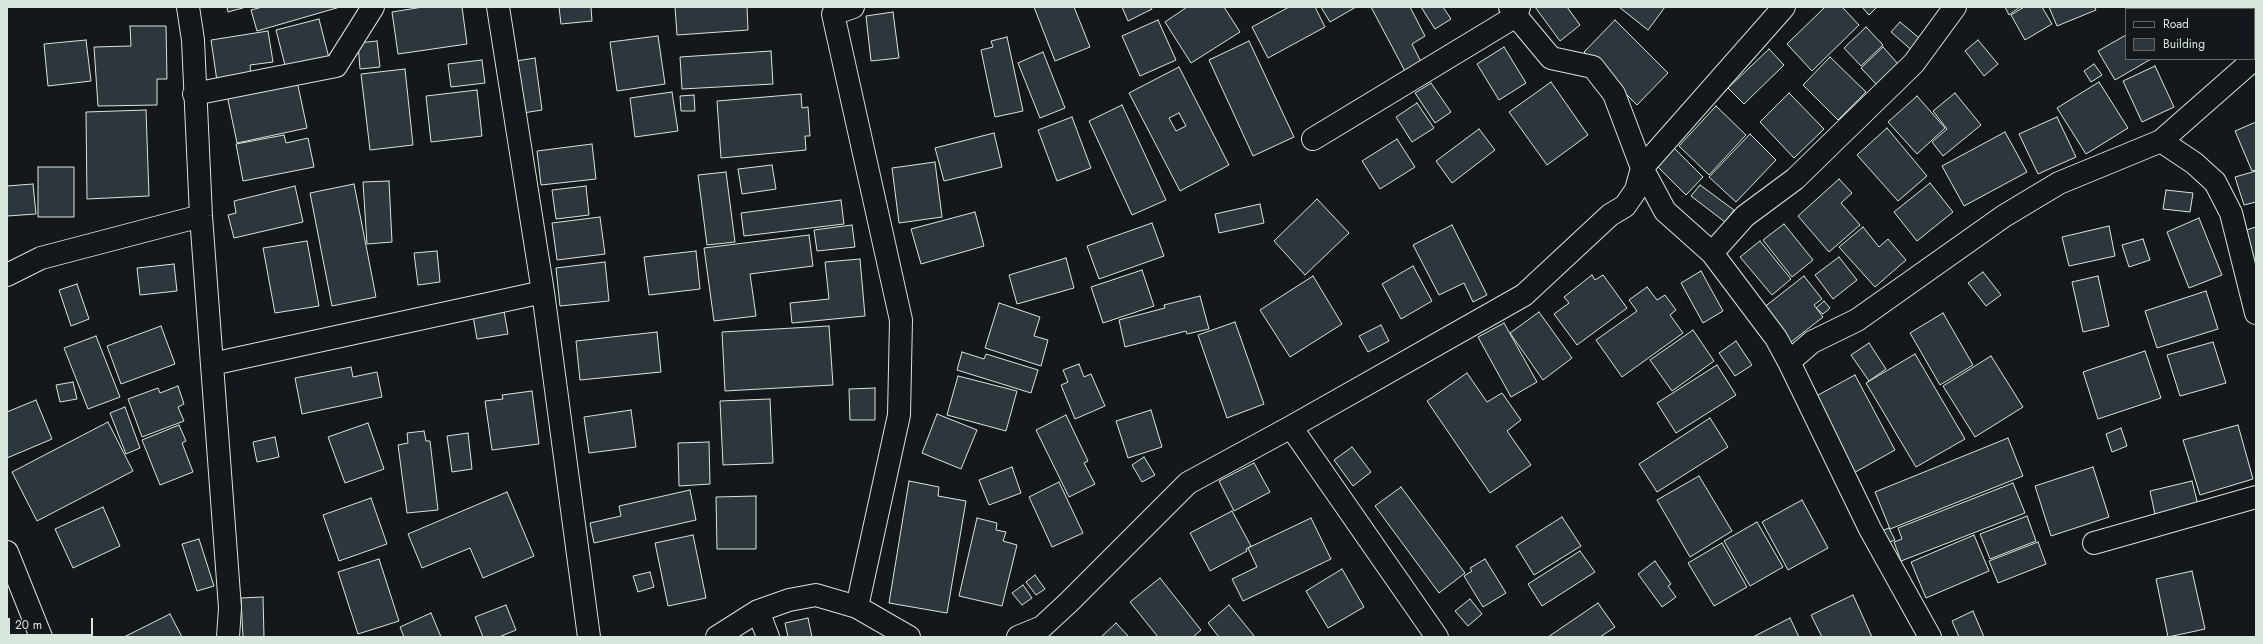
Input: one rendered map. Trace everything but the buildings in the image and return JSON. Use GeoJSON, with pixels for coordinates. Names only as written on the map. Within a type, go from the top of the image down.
{"type":"FeatureCollection","features":[{"type":"Feature","properties":{"kind":"street"},"geometry":{"type":"LineString","coordinates":[[188,7],[193,40],[194,94],[201,216],[230,608],[228,637]]}},
{"type":"Feature","properties":{"kind":"street"},"geometry":{"type":"LineString","coordinates":[[194,94],[336,66],[374,7]]}},
{"type":"Feature","properties":{"kind":"street"},"geometry":{"type":"LineString","coordinates":[[498,7],[543,292],[589,637]]}},
{"type":"Feature","properties":{"kind":"street"},"geometry":{"type":"LineString","coordinates":[[1018,637],[1047,632],[1070,602],[1188,483],[1291,428],[1524,295],[1610,215],[1625,206],[1636,190],[1642,168],[1784,7]]}},
{"type":"Feature","properties":{"kind":"street"},"geometry":{"type":"LineString","coordinates":[[1712,253],[1745,216],[1795,179],[1914,63],[1955,7]]}},
{"type":"Feature","properties":{"kind":"street"},"geometry":{"type":"LineString","coordinates":[[839,9],[901,320],[899,415],[857,607]]}},
{"type":"Feature","properties":{"kind":"street"},"geometry":{"type":"LineString","coordinates":[[1313,139],[1515,10],[1551,58],[1593,67],[1614,94],[1642,168],[1665,210],[1712,253],[1776,338],[1870,528],[1930,637]]}},
{"type":"Feature","properties":{"kind":"street"},"geometry":{"type":"LineString","coordinates":[[1789,362],[1812,342],[1857,320],[2004,216],[2059,183],[2161,141],[2252,61]]}},
{"type":"Feature","properties":{"kind":"street"},"geometry":{"type":"LineString","coordinates":[[2161,141],[2194,163],[2215,182],[2231,213],[2256,313]]}},
{"type":"Feature","properties":{"kind":"street"},"geometry":{"type":"LineString","coordinates":[[7,275],[41,258],[201,216]]}},
{"type":"Feature","properties":{"kind":"street"},"geometry":{"type":"LineString","coordinates":[[212,364],[543,292]]}},
{"type":"Feature","properties":{"kind":"street"},"geometry":{"type":"LineString","coordinates":[[1291,428],[1437,637]]}},
{"type":"Feature","properties":{"kind":"street"},"geometry":{"type":"LineString","coordinates":[[2094,543],[2256,497]]}},
{"type":"Feature","properties":{"kind":"street"},"geometry":{"type":"LineString","coordinates":[[7,552],[41,637]]}},
{"type":"Feature","properties":{"kind":"street"},"geometry":{"type":"LineString","coordinates":[[717,637],[758,611],[789,600],[816,595],[857,607],[909,637]]}},
{"type":"Feature","properties":{"kind":"street"},"geometry":{"type":"LineString","coordinates":[[758,611],[768,637]]}}]}
